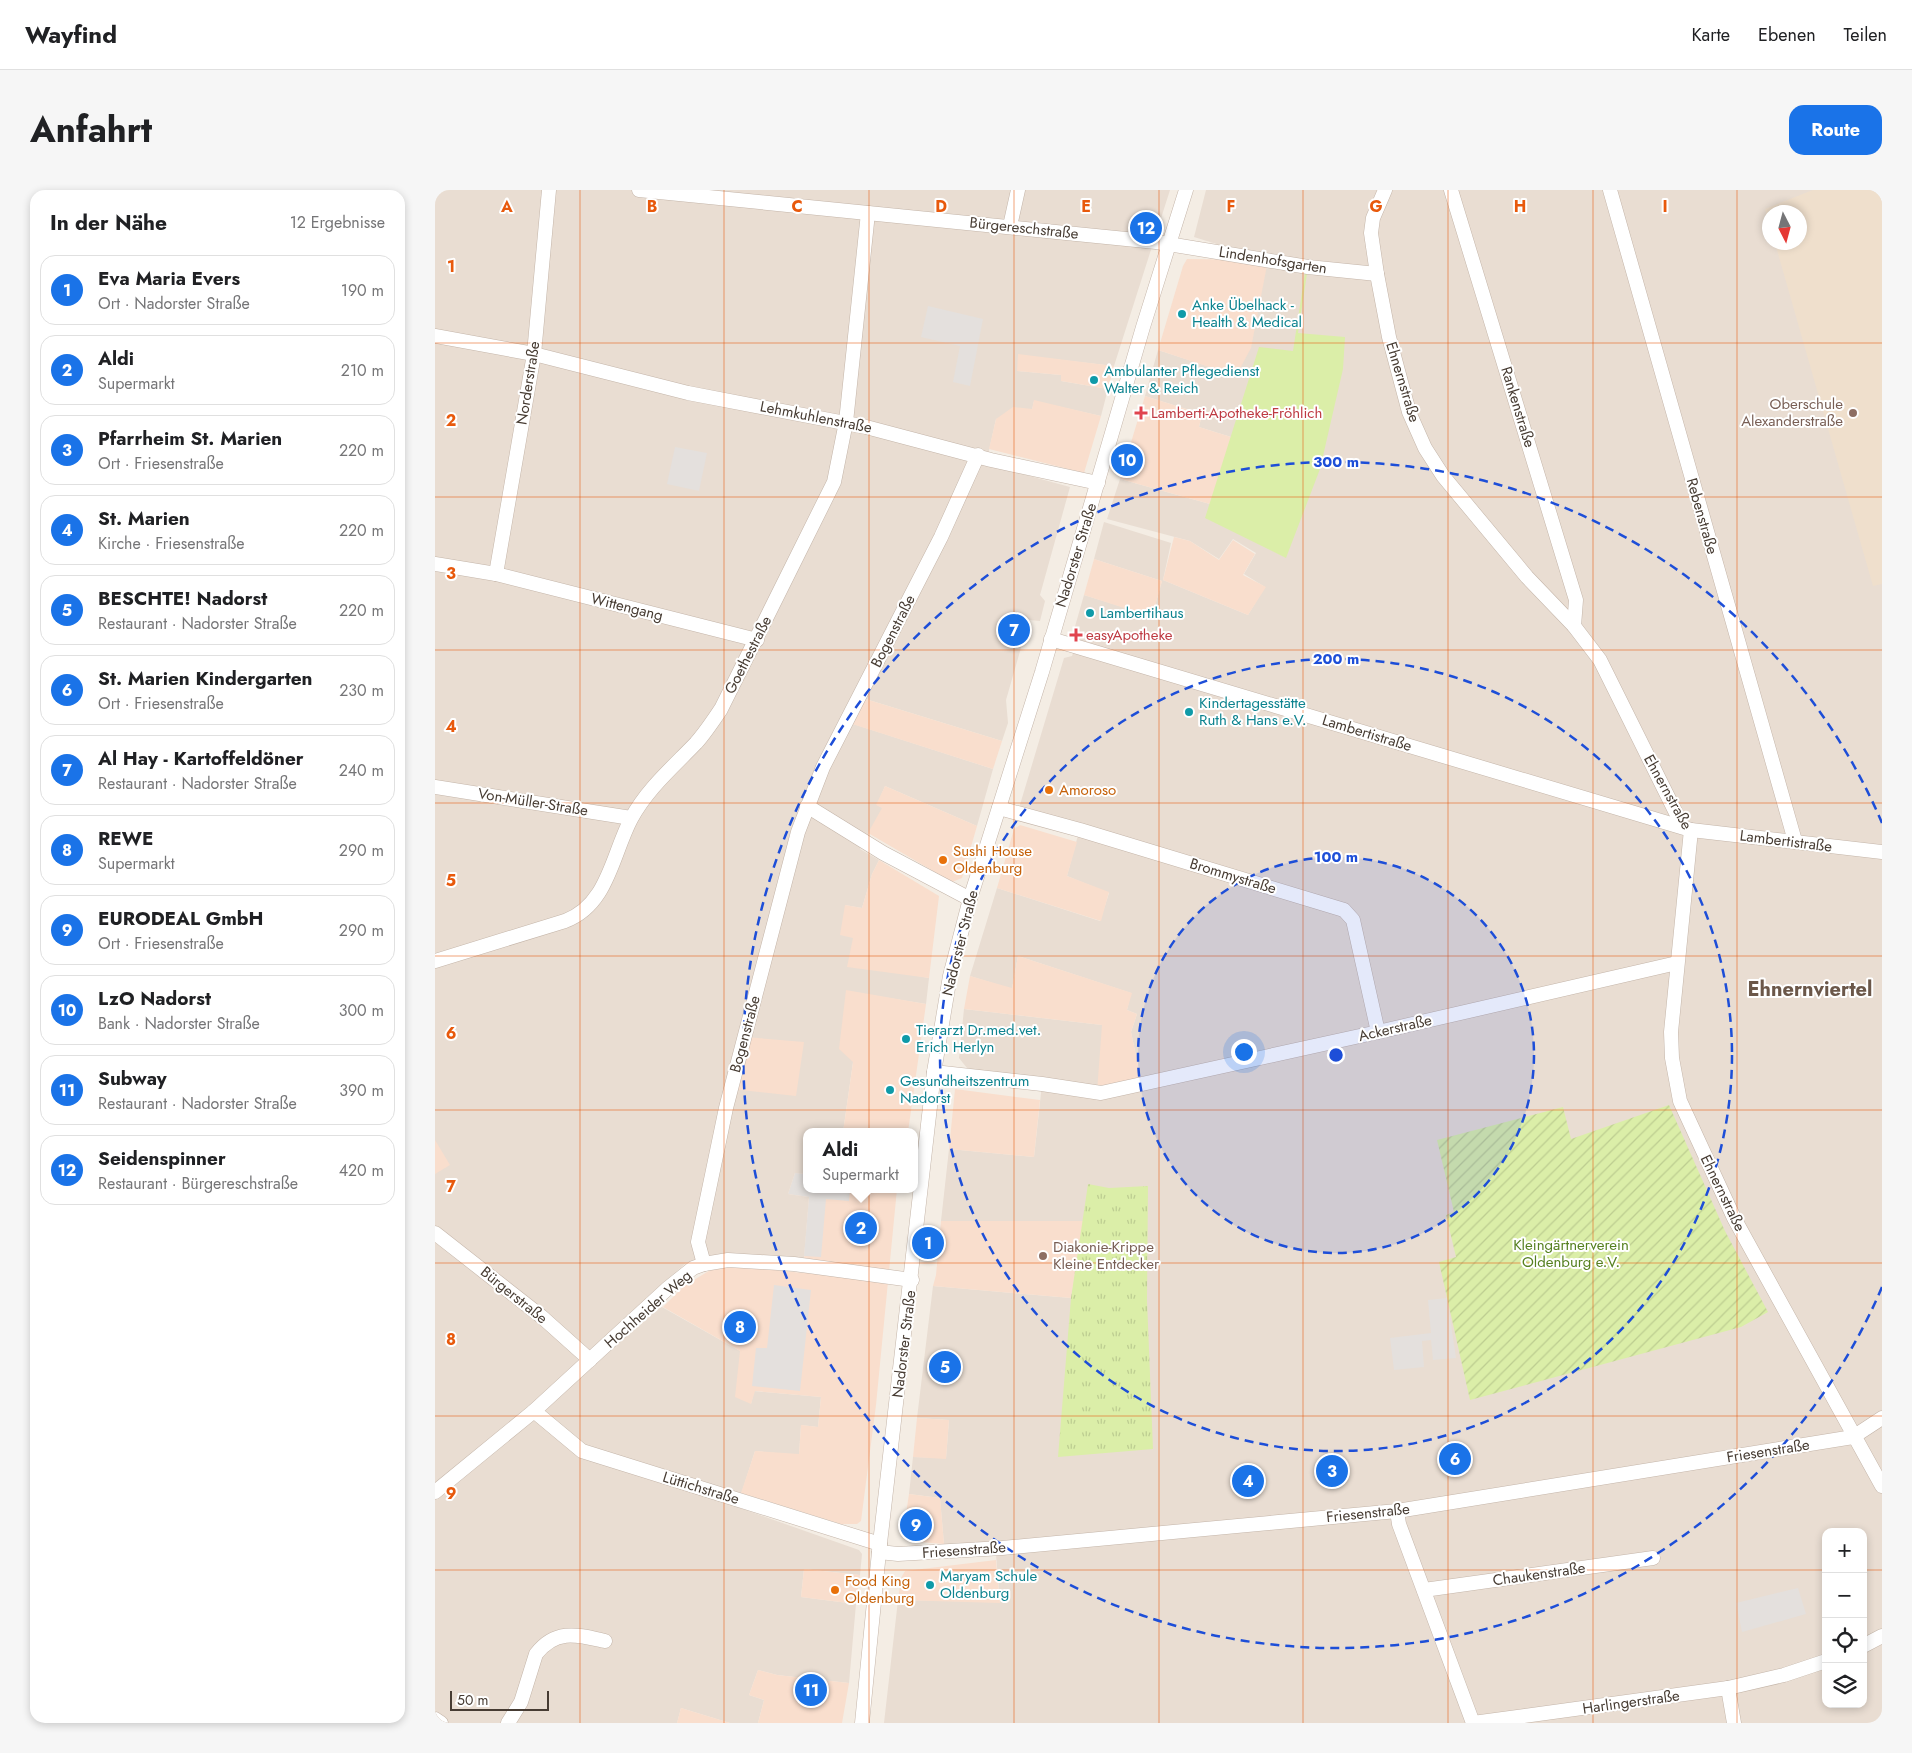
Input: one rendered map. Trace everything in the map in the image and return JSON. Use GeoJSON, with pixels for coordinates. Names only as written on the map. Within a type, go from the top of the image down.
{"type":"FeatureCollection","features":[{"type":"Feature","properties":{"kind":"street","name":"Norderstraße"},"geometry":{"type":"LineString","coordinates":[[496,574],[534,354],[549,190]]}},
{"type":"Feature","properties":{"kind":"street","name":"Bürgereschstraße"},"geometry":{"type":"LineString","coordinates":[[639,190],[1010,226],[1169,244]]}},
{"type":"Feature","properties":{"kind":"street"},"geometry":{"type":"LineString","coordinates":[[784,204],[785,190]]}},
{"type":"Feature","properties":{"kind":"street"},"geometry":{"type":"LineString","coordinates":[[1010,226],[1018,190]]}},
{"type":"Feature","properties":{"kind":"street","name":"Nadorster Straße"},"geometry":{"type":"LineString","coordinates":[[862,1723],[879,1548],[912,1280],[934,1072],[950,976],[970,899],[1051,639],[1186,190]]}},
{"type":"Feature","properties":{"kind":"street","name":"Ehnernstraße"},"geometry":{"type":"LineString","coordinates":[[1385,190],[1373,218],[1371,233],[1389,338],[1409,412],[1425,448],[1443,476],[1509,555],[1574,626],[1600,660],[1687,829],[1671,1032],[1672,1058],[1679,1101],[1734,1218],[1853,1437],[1882,1486]]}},
{"type":"Feature","properties":{"kind":"street","name":"Rankenstraße"},"geometry":{"type":"LineString","coordinates":[[1451,190],[1576,600],[1574,626]]}},
{"type":"Feature","properties":{"kind":"street","name":"Rebenstraße"},"geometry":{"type":"LineString","coordinates":[[1610,190],[1795,841]]}},
{"type":"Feature","properties":{"kind":"street","name":"Goethestraße"},"geometry":{"type":"LineString","coordinates":[[435,961],[565,921],[585,911],[602,888],[631,818],[662,777],[705,732],[721,709],[757,640],[833,482],[846,422],[868,213]]}},
{"type":"Feature","properties":{"kind":"street","name":"Lindenhofsgarten"},"geometry":{"type":"LineString","coordinates":[[1169,244],[1308,267],[1377,274]]}},
{"type":"Feature","properties":{"kind":"street","name":"Lehmkuhlenstraße"},"geometry":{"type":"LineString","coordinates":[[435,336],[534,354],[688,393],[846,422],[978,456],[1098,483]]}},
{"type":"Feature","properties":{"kind":"street","name":"Bogenstraße"},"geometry":{"type":"LineString","coordinates":[[704,1264],[698,1242],[726,1108],[798,832],[823,767],[941,537],[978,456]]}},
{"type":"Feature","properties":{"kind":"street","name":"Wittengang"},"geometry":{"type":"LineString","coordinates":[[435,564],[496,574],[757,640]]}},
{"type":"Feature","properties":{"kind":"street","name":"Lambertistraße"},"geometry":{"type":"LineString","coordinates":[[1051,639],[1687,829],[1882,852]]}},
{"type":"Feature","properties":{"kind":"street","name":"Von-Müller-Straße"},"geometry":{"type":"LineString","coordinates":[[435,787],[631,818]]}},
{"type":"Feature","properties":{"kind":"street"},"geometry":{"type":"LineString","coordinates":[[807,806],[891,858],[970,899]]}},
{"type":"Feature","properties":{"kind":"street","name":"Brommystraße"},"geometry":{"type":"LineString","coordinates":[[999,808],[1080,830],[1344,910],[1353,920],[1378,1032]]}},
{"type":"Feature","properties":{"kind":"street","name":"Ackerstraße"},"geometry":{"type":"LineString","coordinates":[[934,1072],[1042,1084],[1101,1093],[1677,963]]}},
{"type":"Feature","properties":{"kind":"street","name":"Bürgerstraße"},"geometry":{"type":"LineString","coordinates":[[435,1233],[542,1317],[590,1360]]}},
{"type":"Feature","properties":{"kind":"street","name":"Hochheider Weg"},"geometry":{"type":"LineString","coordinates":[[435,1492],[534,1411],[668,1288],[688,1272],[704,1264],[728,1260],[794,1264],[912,1280]]}},
{"type":"Feature","properties":{"kind":"street","name":"Lüttichstraße"},"geometry":{"type":"LineString","coordinates":[[534,1411],[582,1451],[879,1548]]}},
{"type":"Feature","properties":{"kind":"street"},"geometry":{"type":"LineString","coordinates":[[1853,1437],[1882,1418]]}},
{"type":"Feature","properties":{"kind":"street","name":"Friesenstraße"},"geometry":{"type":"LineString","coordinates":[[879,1548],[898,1554],[1021,1546],[1397,1511],[1853,1437]]}},
{"type":"Feature","properties":{"kind":"street"},"geometry":{"type":"LineString","coordinates":[[1397,1511],[1399,1524],[1473,1723]]}},
{"type":"Feature","properties":{"kind":"street","name":"Chaukenstraße"},"geometry":{"type":"LineString","coordinates":[[1424,1590],[1653,1558]]}},
{"type":"Feature","properties":{"kind":"street"},"geometry":{"type":"LineString","coordinates":[[508,1723],[521,1702],[536,1654],[541,1647],[561,1636],[573,1634],[605,1641]]}},
{"type":"Feature","properties":{"kind":"street"},"geometry":{"type":"LineString","coordinates":[[1867,1644],[1882,1636]]}},
{"type":"Feature","properties":{"kind":"street","name":"Harlingerstraße"},"geometry":{"type":"LineString","coordinates":[[1473,1723],[1729,1688],[1784,1675],[1822,1662]]}},
{"type":"Feature","properties":{"kind":"street"},"geometry":{"type":"LineString","coordinates":[[1729,1688],[1734,1723]]}},
{"type":"Feature","properties":{"kind":"street"},"geometry":{"type":"LineString","coordinates":[[435,1719],[441,1723]]}},
{"type":"Feature","properties":{"kind":"shaded area"},"geometry":{"type":"Polygon","coordinates":[[[435,190],[1170,190],[1114,366],[1018,355],[1018,371],[1061,375],[1061,381],[1108,389],[1101,416],[1034,401],[1032,410],[996,419],[986,464],[1070,487],[1040,595],[1045,601],[1040,621],[1029,620],[1006,700],[1008,723],[1002,741],[859,697],[847,722],[993,769],[977,826],[885,786],[877,805],[883,808],[860,849],[879,860],[872,874],[862,908],[845,905],[853,938],[894,972],[929,978],[926,1004],[846,991],[853,1062],[844,1128],[803,1128],[803,1174],[795,1173],[788,1194],[809,1197],[804,1259],[728,1253],[686,1263],[646,1298],[740,1351],[751,1404],[754,1391],[821,1397],[818,1427],[801,1425],[799,1455],[755,1451],[737,1507],[859,1550],[862,1554],[860,1575],[804,1569],[801,1597],[856,1604],[849,1683],[777,1675],[758,1670],[749,1695],[764,1700],[758,1723],[730,1723],[681,1708],[677,1723],[435,1723],[435,190]]]}},
{"type":"Feature","properties":{"kind":"shaded area"},"geometry":{"type":"Polygon","coordinates":[[[1206,190],[1882,190],[1882,1723],[884,1723],[898,1600],[1000,1602],[995,1543],[944,1544],[940,1498],[909,1494],[913,1457],[946,1458],[949,1420],[917,1418],[933,1286],[1071,1298],[1083,1221],[941,1221],[949,1149],[1034,1157],[1042,1084],[967,1068],[959,1058],[964,1009],[1102,1025],[1142,1084],[1131,1032],[1137,1014],[1127,1010],[1131,993],[1018,956],[1012,989],[970,976],[997,888],[1100,921],[1109,893],[1067,876],[1081,824],[1019,808],[1064,658],[1072,656],[1078,640],[1074,630],[1084,595],[1152,616],[1162,581],[1094,559],[1104,522],[1171,543],[1163,580],[1248,615],[1265,587],[1244,574],[1256,553],[1233,539],[1219,559],[1190,541],[1107,519],[1120,479],[1210,504],[1231,437],[1199,427],[1202,414],[1145,396],[1158,350],[1235,375],[1268,260],[1194,237],[1206,190]]]}},
{"type":"Feature","properties":{"kind":"shaded area","name":"Oberschule Alexanderstraße"},"geometry":{"type":"Polygon","coordinates":[[[1813,190],[1882,190],[1882,584],[1873,586],[1777,250],[1807,250],[1807,205],[1775,205],[1813,190]]]}},
{"type":"Feature","properties":{"kind":"shaded area"},"geometry":{"type":"Polygon","coordinates":[[[1187,259],[1268,260],[1251,348],[1236,376],[1158,350],[1183,266],[1187,259]]]}},
{"type":"Feature","properties":{"kind":"shaded area"},"geometry":{"type":"Polygon","coordinates":[[[928,306],[983,319],[970,386],[953,382],[960,346],[921,337],[928,306]]]}},
{"type":"Feature","properties":{"kind":"shaded area"},"geometry":{"type":"Polygon","coordinates":[[[1018,354],[1114,366],[1108,389],[1061,381],[1061,375],[1017,371],[1018,354]]]}},
{"type":"Feature","properties":{"kind":"shaded area"},"geometry":{"type":"Polygon","coordinates":[[[1145,396],[1202,414],[1199,427],[1231,437],[1210,504],[1120,479],[1145,396]]]}},
{"type":"Feature","properties":{"kind":"shaded area"},"geometry":{"type":"Polygon","coordinates":[[[1034,400],[1101,416],[1084,473],[989,449],[996,419],[1013,407],[1032,409],[1034,400]]]}},
{"type":"Feature","properties":{"kind":"shaded area"},"geometry":{"type":"Polygon","coordinates":[[[675,447],[707,453],[699,491],[667,484],[675,447]]]}},
{"type":"Feature","properties":{"kind":"shaded area"},"geometry":{"type":"Polygon","coordinates":[[[1174,537],[1190,541],[1219,560],[1233,540],[1255,554],[1243,575],[1266,587],[1248,615],[1163,580],[1174,537]]]}},
{"type":"Feature","properties":{"kind":"shaded area"},"geometry":{"type":"Polygon","coordinates":[[[1094,559],[1162,581],[1152,617],[1084,595],[1094,559]]]}},
{"type":"Feature","properties":{"kind":"shaded area"},"geometry":{"type":"Polygon","coordinates":[[[859,697],[1002,741],[993,769],[846,722],[859,697]]]}},
{"type":"Feature","properties":{"kind":"shaded area"},"geometry":{"type":"Polygon","coordinates":[[[885,786],[977,826],[962,878],[952,882],[868,833],[882,808],[876,805],[885,786]]]}},
{"type":"Feature","properties":{"kind":"shaded area"},"geometry":{"type":"Polygon","coordinates":[[[1020,825],[1077,842],[1067,876],[1109,892],[1101,921],[997,888],[1014,829],[1020,825]]]}},
{"type":"Feature","properties":{"kind":"shaded area"},"geometry":{"type":"Polygon","coordinates":[[[879,860],[939,896],[929,978],[847,967],[853,938],[840,935],[845,905],[862,908],[872,874],[879,860]]]}},
{"type":"Feature","properties":{"kind":"shaded area"},"geometry":{"type":"Polygon","coordinates":[[[1018,956],[1132,993],[1127,1010],[1137,1014],[1131,1032],[1142,1084],[1097,1092],[1102,1025],[964,1009],[970,976],[1012,988],[1018,956]]]}},
{"type":"Feature","properties":{"kind":"shaded area"},"geometry":{"type":"Polygon","coordinates":[[[846,990],[926,1004],[909,1128],[844,1128],[853,1062],[839,1049],[846,990]]]}},
{"type":"Feature","properties":{"kind":"shaded area"},"geometry":{"type":"Polygon","coordinates":[[[745,1037],[804,1042],[796,1096],[731,1089],[745,1037]]]}},
{"type":"Feature","properties":{"kind":"shaded area"},"geometry":{"type":"Polygon","coordinates":[[[955,1089],[1040,1100],[1034,1157],[949,1149],[955,1089]]]}},
{"type":"Feature","properties":{"kind":"shaded area"},"geometry":{"type":"Polygon","coordinates":[[[435,1140],[450,1165],[435,1174],[435,1140]]]}},
{"type":"Feature","properties":{"kind":"shaded area"},"geometry":{"type":"Polygon","coordinates":[[[795,1173],[803,1174],[803,1193],[897,1193],[876,1405],[861,1521],[857,1524],[841,1524],[741,1493],[755,1451],[799,1454],[801,1425],[818,1427],[821,1397],[755,1391],[751,1404],[735,1397],[740,1351],[663,1307],[684,1286],[712,1269],[734,1266],[803,1273],[809,1197],[788,1194],[795,1173]]]}},
{"type":"Feature","properties":{"kind":"shaded area"},"geometry":{"type":"Polygon","coordinates":[[[795,1173],[803,1174],[803,1193],[850,1193],[849,1201],[826,1199],[821,1257],[804,1256],[809,1197],[788,1194],[795,1173]]]}},
{"type":"Feature","properties":{"kind":"shaded area"},"geometry":{"type":"Polygon","coordinates":[[[941,1221],[1083,1221],[1071,1298],[933,1286],[936,1275],[941,1221]]]}},
{"type":"Feature","properties":{"kind":"shaded area"},"geometry":{"type":"Polygon","coordinates":[[[774,1285],[811,1290],[800,1391],[752,1386],[756,1348],[767,1348],[774,1285]]]}},
{"type":"Feature","properties":{"kind":"shaded area"},"geometry":{"type":"Polygon","coordinates":[[[1447,1298],[1456,1358],[1433,1360],[1431,1340],[1422,1341],[1424,1367],[1394,1370],[1390,1338],[1431,1333],[1428,1300],[1447,1298]]]}},
{"type":"Feature","properties":{"kind":"shaded area"},"geometry":{"type":"Polygon","coordinates":[[[917,1418],[949,1420],[946,1459],[913,1457],[917,1418]]]}},
{"type":"Feature","properties":{"kind":"shaded area"},"geometry":{"type":"Polygon","coordinates":[[[909,1494],[940,1498],[944,1544],[908,1541],[903,1534],[909,1494]]]}},
{"type":"Feature","properties":{"kind":"shaded area"},"geometry":{"type":"Polygon","coordinates":[[[996,1560],[1000,1603],[898,1600],[901,1578],[905,1571],[996,1560]]]}},
{"type":"Feature","properties":{"kind":"shaded area"},"geometry":{"type":"Polygon","coordinates":[[[804,1569],[860,1575],[856,1604],[801,1597],[804,1569]]]}},
{"type":"Feature","properties":{"kind":"shaded area"},"geometry":{"type":"Polygon","coordinates":[[[1798,1588],[1806,1614],[1742,1632],[1736,1603],[1798,1588]]]}},
{"type":"Feature","properties":{"kind":"shaded area"},"geometry":{"type":"Polygon","coordinates":[[[758,1670],[777,1675],[849,1683],[842,1723],[758,1723],[764,1700],[749,1695],[758,1670]]]}},
{"type":"Feature","properties":{"kind":"shaded area"},"geometry":{"type":"Polygon","coordinates":[[[681,1708],[730,1723],[677,1723],[681,1708]]]}},
{"type":"Feature","properties":{"kind":"green space"},"geometry":{"type":"Polygon","coordinates":[[[1306,266],[1308,267],[1298,333],[1345,337],[1343,369],[1320,469],[1286,558],[1205,518],[1259,347],[1293,351],[1306,266]]]}},
{"type":"Feature","properties":{"kind":"green space","name":"Kleingärtnerverein Oldenburg e.V."},"geometry":{"type":"Polygon","coordinates":[[[1669,1105],[1725,1231],[1768,1312],[1741,1327],[1470,1400],[1439,1262],[1456,1257],[1446,1215],[1454,1212],[1437,1140],[1563,1107],[1571,1139],[1669,1105]]]}},
{"type":"Feature","properties":{"kind":"green space"},"geometry":{"type":"Polygon","coordinates":[[[1088,1184],[1109,1188],[1148,1186],[1147,1300],[1153,1449],[1058,1457],[1071,1298],[1088,1184]]]}},
{"type":"Feature","properties":{"kind":"place","name":"Seidenspinner"},"geometry":{"type":"Point","coordinates":[1146,228]}},
{"type":"Feature","properties":{"kind":"place","name":"Anke Übelhack - Health & Medical"},"geometry":{"type":"Point","coordinates":[1182,314]}},
{"type":"Feature","properties":{"kind":"place","name":"Ambulanter Pflegedienst Walter & Reich"},"geometry":{"type":"Point","coordinates":[1094,380]}},
{"type":"Feature","properties":{"kind":"place","name":"Lamberti-Apotheke-Fröhlich"},"geometry":{"type":"Point","coordinates":[1141,413]}},
{"type":"Feature","properties":{"kind":"place","name":"Oberschule Alexanderstraße"},"geometry":{"type":"Point","coordinates":[1853,413]}},
{"type":"Feature","properties":{"kind":"place","name":"LzO Nadorst"},"geometry":{"type":"Point","coordinates":[1127,460]}},
{"type":"Feature","properties":{"kind":"place","name":"Lambertihaus"},"geometry":{"type":"Point","coordinates":[1090,613]}},
{"type":"Feature","properties":{"kind":"place","name":"Al Hay - Kartoffeldöner"},"geometry":{"type":"Point","coordinates":[1014,630]}},
{"type":"Feature","properties":{"kind":"place","name":"easyApotheke"},"geometry":{"type":"Point","coordinates":[1076,635]}},
{"type":"Feature","properties":{"kind":"place","name":"Kindertagesstätte Ruth & Hans e.V."},"geometry":{"type":"Point","coordinates":[1189,712]}},
{"type":"Feature","properties":{"kind":"place","name":"Amoroso"},"geometry":{"type":"Point","coordinates":[1049,790]}},
{"type":"Feature","properties":{"kind":"place","name":"Sushi House Oldenburg"},"geometry":{"type":"Point","coordinates":[943,860]}},
{"type":"Feature","properties":{"kind":"place","name":"Tierarzt Dr.med.vet. Erich Herlyn"},"geometry":{"type":"Point","coordinates":[906,1039]}},
{"type":"Feature","properties":{"kind":"place","name":"Gesundheitszentrum Nadorst"},"geometry":{"type":"Point","coordinates":[890,1090]}},
{"type":"Feature","properties":{"kind":"place","name":"Aldi"},"geometry":{"type":"Point","coordinates":[861,1228]}},
{"type":"Feature","properties":{"kind":"place","name":"Eva Maria Evers"},"geometry":{"type":"Point","coordinates":[928,1243]}},
{"type":"Feature","properties":{"kind":"place","name":"Diakonie-Krippe Kleine Entdecker"},"geometry":{"type":"Point","coordinates":[1043,1256]}},
{"type":"Feature","properties":{"kind":"place","name":"REWE"},"geometry":{"type":"Point","coordinates":[740,1327]}},
{"type":"Feature","properties":{"kind":"place","name":"BESCHTE! Nadorst"},"geometry":{"type":"Point","coordinates":[945,1367]}},
{"type":"Feature","properties":{"kind":"place","name":"St. Marien Kindergarten"},"geometry":{"type":"Point","coordinates":[1455,1459]}},
{"type":"Feature","properties":{"kind":"place","name":"Pfarrheim St. Marien"},"geometry":{"type":"Point","coordinates":[1332,1471]}},
{"type":"Feature","properties":{"kind":"place","name":"St. Marien"},"geometry":{"type":"Point","coordinates":[1248,1481]}},
{"type":"Feature","properties":{"kind":"place","name":"EURODEAL GmbH"},"geometry":{"type":"Point","coordinates":[916,1525]}},
{"type":"Feature","properties":{"kind":"place","name":"Maryam Schule Oldenburg"},"geometry":{"type":"Point","coordinates":[930,1585]}},
{"type":"Feature","properties":{"kind":"place","name":"Food King Oldenburg"},"geometry":{"type":"Point","coordinates":[835,1590]}},
{"type":"Feature","properties":{"kind":"place","name":"Subway"},"geometry":{"type":"Point","coordinates":[811,1690]}},
{"type":"Feature","properties":{"kind":"district","name":"Ehnernviertel"},"geometry":{"type":"Point","coordinates":[1810,989]}}]}
